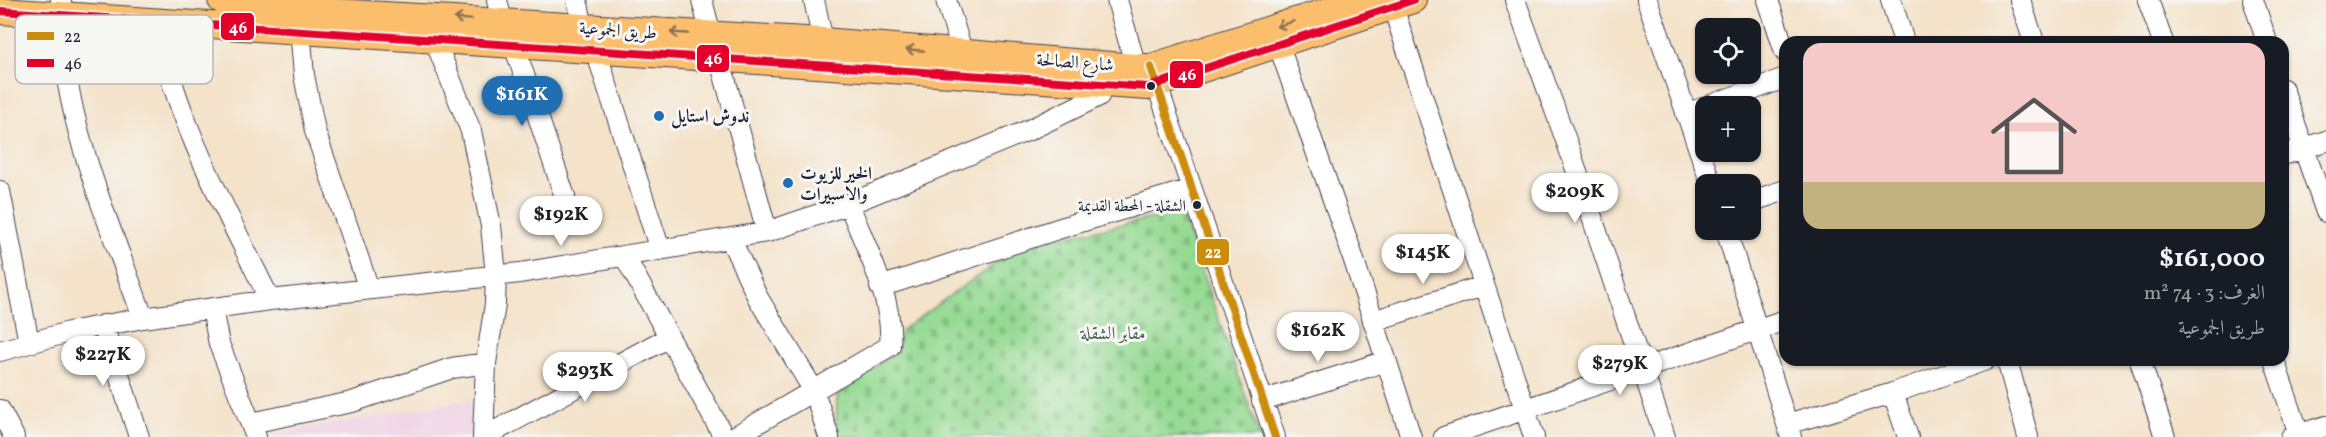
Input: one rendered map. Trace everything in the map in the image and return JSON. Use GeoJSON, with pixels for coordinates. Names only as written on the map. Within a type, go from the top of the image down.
{"type":"FeatureCollection","features":[{"type":"Feature","properties":{"kind":"main road","name":"طريق الجموعية"},"geometry":{"type":"LineString","coordinates":[[221,0],[309,12],[427,18],[500,11],[583,27],[823,41],[963,54],[1015,68]]}},
{"type":"Feature","properties":{"kind":"main road"},"geometry":{"type":"LineString","coordinates":[[1146,76],[1361,0]]}},
{"type":"Feature","properties":{"kind":"main road"},"geometry":{"type":"LineString","coordinates":[[1146,76],[1279,46],[1403,4]]}},
{"type":"Feature","properties":{"kind":"main road","name":"طريق الجموعية"},"geometry":{"type":"LineString","coordinates":[[0,11],[61,7],[112,15]]}},
{"type":"Feature","properties":{"kind":"main road","name":"طريق الجموعية"},"geometry":{"type":"LineString","coordinates":[[213,18],[309,12]]}},
{"type":"Feature","properties":{"kind":"main road","name":"طريق الجموعية"},"geometry":{"type":"LineString","coordinates":[[427,18],[514,45],[720,60],[1015,68]]}},
{"type":"Feature","properties":{"kind":"main road","name":"شارع الصالحة"},"geometry":{"type":"LineString","coordinates":[[1015,68],[1146,76]]}},
{"type":"Feature","properties":{"kind":"street"},"geometry":{"type":"LineString","coordinates":[[577,0],[583,27]]}},
{"type":"Feature","properties":{"kind":"street"},"geometry":{"type":"LineString","coordinates":[[702,0],[711,35]]}},
{"type":"Feature","properties":{"kind":"street"},"geometry":{"type":"LineString","coordinates":[[814,0],[823,41]]}},
{"type":"Feature","properties":{"kind":"street"},"geometry":{"type":"LineString","coordinates":[[946,0],[963,54]]}},
{"type":"Feature","properties":{"kind":"street"},"geometry":{"type":"LineString","coordinates":[[1117,0],[1191,189],[1275,437]]}},
{"type":"Feature","properties":{"kind":"street"},"geometry":{"type":"LineString","coordinates":[[1515,0],[1571,154],[1665,437]]}},
{"type":"Feature","properties":{"kind":"street"},"geometry":{"type":"LineString","coordinates":[[1647,0],[1707,174]]}},
{"type":"Feature","properties":{"kind":"street"},"geometry":{"type":"LineString","coordinates":[[1768,0],[1780,36]]}},
{"type":"Feature","properties":{"kind":"street"},"geometry":{"type":"LineString","coordinates":[[1891,0],[1902,36]]}},
{"type":"Feature","properties":{"kind":"street"},"geometry":{"type":"LineString","coordinates":[[2020,0],[2032,36]]}},
{"type":"Feature","properties":{"kind":"street"},"geometry":{"type":"LineString","coordinates":[[2148,0],[2161,36]]}},
{"type":"Feature","properties":{"kind":"street"},"geometry":{"type":"LineString","coordinates":[[2253,0],[2265,36]]}},
{"type":"Feature","properties":{"kind":"street"},"geometry":{"type":"LineString","coordinates":[[1403,4],[1483,286],[1534,437]]}},
{"type":"Feature","properties":{"kind":"street"},"geometry":{"type":"LineString","coordinates":[[309,12],[304,75],[315,131],[369,289]]}},
{"type":"Feature","properties":{"kind":"street"},"geometry":{"type":"LineString","coordinates":[[427,18],[471,132],[491,226],[496,275],[494,322],[486,363],[483,437]]}},
{"type":"Feature","properties":{"kind":"street"},"geometry":{"type":"LineString","coordinates":[[514,45],[565,197]]}},
{"type":"Feature","properties":{"kind":"street"},"geometry":{"type":"LineString","coordinates":[[1279,46],[1411,437]]}},
{"type":"Feature","properties":{"kind":"street"},"geometry":{"type":"LineString","coordinates":[[596,51],[660,250]]}},
{"type":"Feature","properties":{"kind":"street"},"geometry":{"type":"LineString","coordinates":[[720,60],[767,232]]}},
{"type":"Feature","properties":{"kind":"street"},"geometry":{"type":"LineString","coordinates":[[0,351],[103,325],[143,318],[270,300],[496,275],[625,257],[767,232],[849,204],[1029,130],[1099,96],[1105,74]]}},
{"type":"Feature","properties":{"kind":"street"},"geometry":{"type":"LineString","coordinates":[[1686,114],[1779,80]]}},
{"type":"Feature","properties":{"kind":"street"},"geometry":{"type":"LineString","coordinates":[[67,84],[69,99],[143,318]]}},
{"type":"Feature","properties":{"kind":"street"},"geometry":{"type":"LineString","coordinates":[[171,84],[187,129],[270,300]]}},
{"type":"Feature","properties":{"kind":"street"},"geometry":{"type":"LineString","coordinates":[[2289,106],[2326,212]]}},
{"type":"Feature","properties":{"kind":"street"},"geometry":{"type":"LineString","coordinates":[[2289,153],[2326,141]]}},
{"type":"Feature","properties":{"kind":"street"},"geometry":{"type":"LineString","coordinates":[[880,286],[1064,226],[1191,189]]}},
{"type":"Feature","properties":{"kind":"street"},"geometry":{"type":"LineString","coordinates":[[0,191],[29,343]]}},
{"type":"Feature","properties":{"kind":"street"},"geometry":{"type":"LineString","coordinates":[[1761,198],[1779,192]]}},
{"type":"Feature","properties":{"kind":"street"},"geometry":{"type":"LineString","coordinates":[[734,437],[890,346],[891,328],[880,286],[849,204]]}},
{"type":"Feature","properties":{"kind":"street"},"geometry":{"type":"LineString","coordinates":[[731,240],[758,298],[814,391],[829,437]]}},
{"type":"Feature","properties":{"kind":"street"},"geometry":{"type":"LineString","coordinates":[[1729,240],[1789,430],[1969,366]]}},
{"type":"Feature","properties":{"kind":"street"},"geometry":{"type":"LineString","coordinates":[[625,257],[724,437]]}},
{"type":"Feature","properties":{"kind":"street"},"geometry":{"type":"LineString","coordinates":[[1373,321],[1483,286]]}},
{"type":"Feature","properties":{"kind":"street"},"geometry":{"type":"LineString","coordinates":[[212,309],[219,344],[254,430],[352,402],[452,368],[486,363]]}},
{"type":"Feature","properties":{"kind":"street"},"geometry":{"type":"LineString","coordinates":[[1444,437],[1779,322]]}},
{"type":"Feature","properties":{"kind":"street"},"geometry":{"type":"LineString","coordinates":[[103,325],[139,437]]}},
{"type":"Feature","properties":{"kind":"street"},"geometry":{"type":"LineString","coordinates":[[483,437],[669,337]]}},
{"type":"Feature","properties":{"kind":"street"},"geometry":{"type":"LineString","coordinates":[[1262,401],[1386,361]]}},
{"type":"Feature","properties":{"kind":"street"},"geometry":{"type":"LineString","coordinates":[[2009,366],[2028,437]]}},
{"type":"Feature","properties":{"kind":"street"},"geometry":{"type":"LineString","coordinates":[[2142,366],[2165,437]]}},
{"type":"Feature","properties":{"kind":"street"},"geometry":{"type":"LineString","coordinates":[[2276,366],[2297,436],[2326,426]]}},
{"type":"Feature","properties":{"kind":"street"},"geometry":{"type":"LineString","coordinates":[[1893,393],[1908,437]]}},
{"type":"Feature","properties":{"kind":"street"},"geometry":{"type":"LineString","coordinates":[[0,410],[14,437]]}},
{"type":"Feature","properties":{"kind":"shaded area"},"geometry":{"type":"Polygon","coordinates":[[[471,399],[471,437],[267,437],[266,435],[471,399]]]}},
{"type":"Feature","properties":{"kind":"green space","name":"مقابر الشقلة"},"geometry":{"type":"Polygon","coordinates":[[[1181,212],[1260,437],[836,437],[837,396],[896,351],[902,330],[1020,246],[1181,212]]]}},
{"type":"Feature","properties":{"kind":"transit line","name":"46"},"geometry":{"type":"LineString","coordinates":[[213,25],[1148,87],[1413,0]]}},
{"type":"Feature","properties":{"kind":"transit line","name":"46"},"geometry":{"type":"LineString","coordinates":[[0,11],[60,15]]}},
{"type":"Feature","properties":{"kind":"transit line","name":"22"},"geometry":{"type":"LineString","coordinates":[[1151,67],[1275,437]]}},
{"type":"Feature","properties":{"kind":"place","name":"ندوش استايل"},"geometry":{"type":"Point","coordinates":[659,116]}},
{"type":"Feature","properties":{"kind":"place","name":"الخير للزيوت والاسبيرات"},"geometry":{"type":"Point","coordinates":[788,183]}},
{"type":"Feature","properties":{"kind":"place","name":"الشقلة - المحطة القديمة"},"geometry":{"type":"Point","coordinates":[1197,205]}}]}
